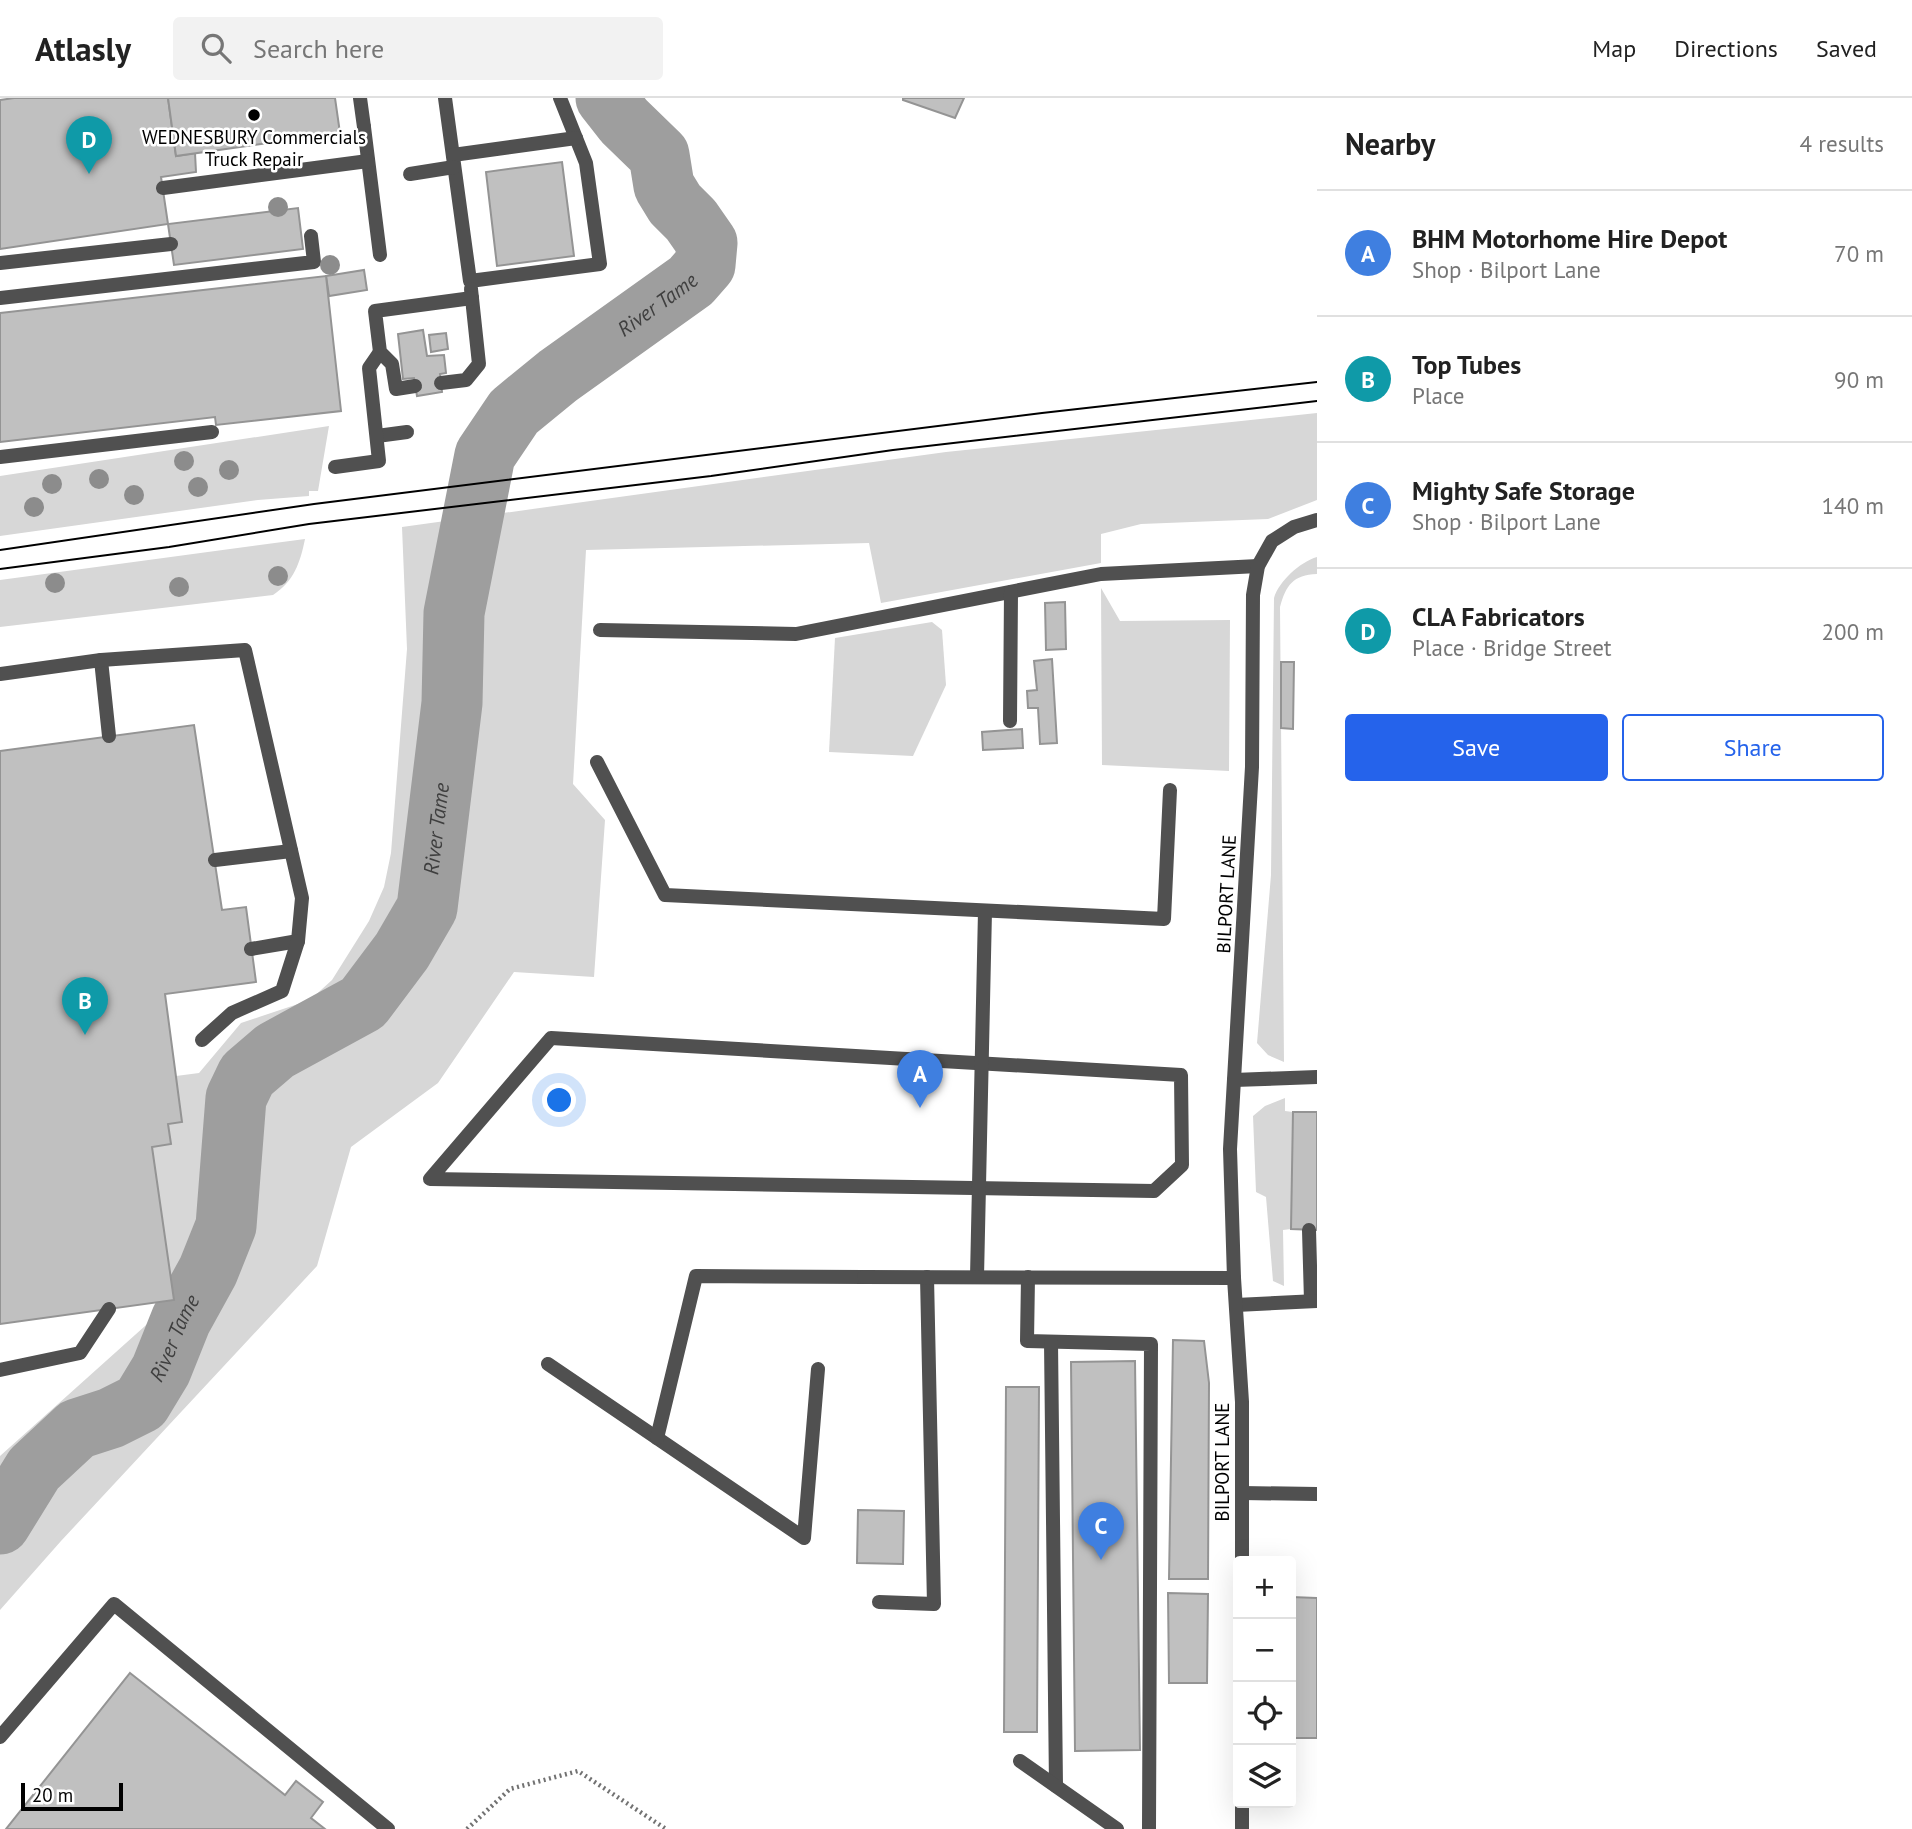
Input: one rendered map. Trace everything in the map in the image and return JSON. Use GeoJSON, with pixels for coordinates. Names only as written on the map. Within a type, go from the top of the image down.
{"type":"FeatureCollection","features":[{"type":"Feature","properties":{"kind":"street"},"geometry":{"type":"LineString","coordinates":[[360,98],[380,255]]}},
{"type":"Feature","properties":{"kind":"street"},"geometry":{"type":"LineString","coordinates":[[441,383],[466,380],[479,364],[445,98]]}},
{"type":"Feature","properties":{"kind":"street"},"geometry":{"type":"LineString","coordinates":[[470,281],[600,264],[586,163],[560,98]]}},
{"type":"Feature","properties":{"kind":"street"},"geometry":{"type":"LineString","coordinates":[[410,174],[453,161],[576,138]]}},
{"type":"Feature","properties":{"kind":"street"},"geometry":{"type":"LineString","coordinates":[[163,188],[368,161]]}},
{"type":"Feature","properties":{"kind":"street"},"geometry":{"type":"LineString","coordinates":[[0,298],[131,290],[314,262],[310,236]]}},
{"type":"Feature","properties":{"kind":"street"},"geometry":{"type":"LineString","coordinates":[[0,263],[171,244]]}},
{"type":"Feature","properties":{"kind":"street"},"geometry":{"type":"LineString","coordinates":[[415,386],[396,389],[392,364],[380,352],[375,311],[472,299]]}},
{"type":"Feature","properties":{"kind":"street"},"geometry":{"type":"LineString","coordinates":[[335,467],[379,461],[369,368],[380,352]]}},
{"type":"Feature","properties":{"kind":"street"},"geometry":{"type":"LineString","coordinates":[[0,457],[212,432]]}},
{"type":"Feature","properties":{"kind":"street"},"geometry":{"type":"LineString","coordinates":[[377,436],[407,432]]}},
{"type":"Feature","properties":{"kind":"street","name":"BILPORT LANE"},"geometry":{"type":"LineString","coordinates":[[1242,1556],[1242,1402],[1234,1278],[1230,1149],[1252,767],[1253,595],[1258,566],[1272,541],[1294,527],[1317,520]]}},
{"type":"Feature","properties":{"kind":"street"},"geometry":{"type":"LineString","coordinates":[[1294,527],[1317,529]]}},
{"type":"Feature","properties":{"kind":"street"},"geometry":{"type":"LineString","coordinates":[[600,630],[796,634],[1101,574],[1258,566]]}},
{"type":"Feature","properties":{"kind":"street"},"geometry":{"type":"LineString","coordinates":[[1010,721],[1011,592]]}},
{"type":"Feature","properties":{"kind":"street"},"geometry":{"type":"LineString","coordinates":[[0,674],[101,660],[245,650],[302,898],[298,941],[282,991],[232,1013],[202,1040]]}},
{"type":"Feature","properties":{"kind":"street"},"geometry":{"type":"LineString","coordinates":[[101,660],[109,737]]}},
{"type":"Feature","properties":{"kind":"street"},"geometry":{"type":"LineString","coordinates":[[597,762],[665,895],[985,911],[1164,919],[1170,790]]}},
{"type":"Feature","properties":{"kind":"street"},"geometry":{"type":"LineString","coordinates":[[215,860],[291,851]]}},
{"type":"Feature","properties":{"kind":"street"},"geometry":{"type":"LineString","coordinates":[[977,1277],[985,911]]}},
{"type":"Feature","properties":{"kind":"street"},"geometry":{"type":"LineString","coordinates":[[251,949],[298,941]]}},
{"type":"Feature","properties":{"kind":"street"},"geometry":{"type":"LineString","coordinates":[[551,1038],[981,1063],[1181,1074],[1182,1166],[1154,1191],[430,1179],[551,1038]]}},
{"type":"Feature","properties":{"kind":"street"},"geometry":{"type":"LineString","coordinates":[[1234,1080],[1317,1077]]}},
{"type":"Feature","properties":{"kind":"street"},"geometry":{"type":"LineString","coordinates":[[1236,1305],[1314,1301],[1309,1230]]}},
{"type":"Feature","properties":{"kind":"street"},"geometry":{"type":"LineString","coordinates":[[657,1438],[696,1276],[1234,1278]]}},
{"type":"Feature","properties":{"kind":"street"},"geometry":{"type":"LineString","coordinates":[[879,1602],[934,1604],[927,1277]]}},
{"type":"Feature","properties":{"kind":"street"},"geometry":{"type":"LineString","coordinates":[[1028,1278],[1027,1341],[1150,1344],[1149,1829]]}},
{"type":"Feature","properties":{"kind":"street"},"geometry":{"type":"LineString","coordinates":[[0,1370],[80,1353],[109,1309]]}},
{"type":"Feature","properties":{"kind":"street"},"geometry":{"type":"LineString","coordinates":[[1051,1342],[1056,1786]]}},
{"type":"Feature","properties":{"kind":"street"},"geometry":{"type":"LineString","coordinates":[[548,1364],[804,1538],[818,1369]]}},
{"type":"Feature","properties":{"kind":"street"},"geometry":{"type":"LineString","coordinates":[[1242,1493],[1317,1494]]}},
{"type":"Feature","properties":{"kind":"street"},"geometry":{"type":"LineString","coordinates":[[0,1737],[114,1604],[388,1829]]}},
{"type":"Feature","properties":{"kind":"street"},"geometry":{"type":"LineString","coordinates":[[1020,1761],[1117,1829]]}},
{"type":"Feature","properties":{"kind":"street"},"geometry":{"type":"LineString","coordinates":[[1242,1808],[1242,1829]]}},
{"type":"Feature","properties":{"kind":"path"},"geometry":{"type":"LineString","coordinates":[[467,1829],[510,1789],[579,1770],[666,1829]]}},
{"type":"Feature","properties":{"kind":"shaded area"},"geometry":{"type":"Polygon","coordinates":[[[1317,413],[1317,500],[1268,519],[1141,524],[1101,534],[1101,563],[881,603],[869,543],[586,550],[573,784],[605,820],[594,977],[514,972],[438,1083],[351,1147],[317,1266],[0,1610],[0,1456],[174,1300],[152,1147],[168,1124],[182,1122],[176,1076],[199,1073],[241,1023],[310,1000],[332,980],[369,921],[384,887],[391,853],[407,649],[402,527],[946,452],[1317,413]]]}},
{"type":"Feature","properties":{"kind":"shaded area"},"geometry":{"type":"Polygon","coordinates":[[[329,426],[318,491],[309,491],[309,496],[258,500],[0,536],[0,476],[329,426]]]}},
{"type":"Feature","properties":{"kind":"shaded area"},"geometry":{"type":"Polygon","coordinates":[[[305,539],[295,571],[286,584],[273,595],[0,627],[0,580],[305,539]]]}},
{"type":"Feature","properties":{"kind":"shaded area"},"geometry":{"type":"Polygon","coordinates":[[[1317,557],[1317,574],[1296,579],[1288,587],[1280,607],[1284,1062],[1268,1055],[1257,1043],[1271,875],[1274,598],[1280,585],[1291,573],[1317,557]]]}},
{"type":"Feature","properties":{"kind":"shaded area"},"geometry":{"type":"Polygon","coordinates":[[[1101,588],[1120,621],[1230,620],[1229,771],[1102,765],[1101,588]]]}},
{"type":"Feature","properties":{"kind":"shaded area"},"geometry":{"type":"Polygon","coordinates":[[[932,622],[942,630],[946,685],[913,756],[829,752],[835,638],[932,622]]]}},
{"type":"Feature","properties":{"kind":"shaded area"},"geometry":{"type":"Polygon","coordinates":[[[1285,1098],[1285,1111],[1293,1112],[1291,1229],[1283,1230],[1284,1286],[1273,1281],[1266,1197],[1256,1192],[1253,1116],[1265,1106],[1285,1098]]]}},
{"type":"Feature","properties":{"kind":"building"},"geometry":{"type":"Polygon","coordinates":[[[168,98],[176,156],[195,153],[196,172],[161,177],[168,224],[0,249],[0,100],[168,98]]]}},
{"type":"Feature","properties":{"kind":"building","name":"WEDNESBURY Commercials Truck Repair"},"geometry":{"type":"Polygon","coordinates":[[[168,98],[335,98],[340,133],[176,156],[168,98]]]}},
{"type":"Feature","properties":{"kind":"building"},"geometry":{"type":"Polygon","coordinates":[[[903,98],[964,98],[955,118],[903,98]]]}},
{"type":"Feature","properties":{"kind":"building"},"geometry":{"type":"Polygon","coordinates":[[[562,162],[574,256],[497,266],[486,172],[562,162]]]}},
{"type":"Feature","properties":{"kind":"building"},"geometry":{"type":"Polygon","coordinates":[[[298,208],[303,249],[174,265],[168,224],[298,208]]]}},
{"type":"Feature","properties":{"kind":"building"},"geometry":{"type":"Polygon","coordinates":[[[364,270],[367,290],[329,296],[326,276],[364,270]]]}},
{"type":"Feature","properties":{"kind":"building"},"geometry":{"type":"Polygon","coordinates":[[[326,276],[341,411],[216,425],[215,417],[0,442],[0,313],[326,276]]]}},
{"type":"Feature","properties":{"kind":"building"},"geometry":{"type":"Polygon","coordinates":[[[423,330],[427,356],[444,355],[446,373],[440,374],[442,392],[417,396],[414,378],[403,379],[398,334],[423,330]]]}},
{"type":"Feature","properties":{"kind":"building"},"geometry":{"type":"Polygon","coordinates":[[[446,333],[448,349],[431,352],[429,335],[446,333]]]}},
{"type":"Feature","properties":{"kind":"building"},"geometry":{"type":"Polygon","coordinates":[[[1065,602],[1066,649],[1046,650],[1045,603],[1065,602]]]}},
{"type":"Feature","properties":{"kind":"building"},"geometry":{"type":"Polygon","coordinates":[[[1052,659],[1057,743],[1040,744],[1038,708],[1028,708],[1027,691],[1037,690],[1034,661],[1052,659]]]}},
{"type":"Feature","properties":{"kind":"building"},"geometry":{"type":"Polygon","coordinates":[[[1281,662],[1294,662],[1293,729],[1281,728],[1281,662]]]}},
{"type":"Feature","properties":{"kind":"building"},"geometry":{"type":"Polygon","coordinates":[[[194,725],[222,910],[246,907],[256,982],[165,994],[182,1122],[168,1124],[171,1144],[152,1147],[174,1300],[0,1324],[0,751],[194,725]]]}},
{"type":"Feature","properties":{"kind":"building"},"geometry":{"type":"Polygon","coordinates":[[[1022,729],[1023,748],[983,750],[982,732],[1022,729]]]}},
{"type":"Feature","properties":{"kind":"building"},"geometry":{"type":"Polygon","coordinates":[[[1293,1112],[1317,1112],[1317,1230],[1291,1229],[1293,1112]]]}},
{"type":"Feature","properties":{"kind":"building"},"geometry":{"type":"Polygon","coordinates":[[[1173,1340],[1204,1341],[1209,1383],[1208,1579],[1169,1579],[1173,1340]]]}},
{"type":"Feature","properties":{"kind":"building"},"geometry":{"type":"Polygon","coordinates":[[[1135,1361],[1140,1750],[1075,1751],[1071,1362],[1135,1361]]]}},
{"type":"Feature","properties":{"kind":"building"},"geometry":{"type":"Polygon","coordinates":[[[1006,1387],[1039,1387],[1037,1732],[1004,1732],[1006,1387]]]}},
{"type":"Feature","properties":{"kind":"building"},"geometry":{"type":"Polygon","coordinates":[[[858,1510],[904,1511],[903,1564],[857,1563],[858,1510]]]}},
{"type":"Feature","properties":{"kind":"building"},"geometry":{"type":"Polygon","coordinates":[[[1168,1593],[1208,1594],[1207,1683],[1169,1683],[1168,1593]]]}},
{"type":"Feature","properties":{"kind":"building"},"geometry":{"type":"Polygon","coordinates":[[[1296,1597],[1317,1598],[1317,1738],[1296,1738],[1296,1597]]]}},
{"type":"Feature","properties":{"kind":"building"},"geometry":{"type":"Polygon","coordinates":[[[130,1673],[285,1795],[296,1781],[323,1802],[311,1818],[325,1829],[6,1829],[130,1673]]]}},
{"type":"Feature","properties":{"kind":"waterway","name":"River Tame"},"geometry":{"type":"LineString","coordinates":[[0,1524],[34,1469],[77,1429],[111,1418],[141,1403],[161,1370],[181,1320],[208,1271],[226,1226],[236,1098],[247,1075],[275,1051],[363,1003],[402,951],[427,908],[452,703],[454,613],[485,455],[514,412],[558,376],[691,281],[705,265],[707,243],[664,186],[659,155],[624,121],[606,98]]}},
{"type":"Feature","properties":{"kind":"tram line"},"geometry":{"type":"LineString","coordinates":[[0,550],[314,504],[1042,413],[1317,382]]}},
{"type":"Feature","properties":{"kind":"tram line"},"geometry":{"type":"LineString","coordinates":[[0,569],[169,547],[309,524],[711,476],[893,450],[1317,401]]}},
{"type":"Feature","properties":{"kind":"place","name":"WEDNESBURY Commercials Truck Repair"},"geometry":{"type":"Point","coordinates":[254,115]}},
{"type":"Feature","properties":{"kind":"place","name":"CLA Fabricators"},"geometry":{"type":"Point","coordinates":[89,174]}},
{"type":"Feature","properties":{"kind":"place","name":"Top Tubes"},"geometry":{"type":"Point","coordinates":[85,1035]}},
{"type":"Feature","properties":{"kind":"place","name":"BHM Motorhome Hire Depot"},"geometry":{"type":"Point","coordinates":[920,1108]}},
{"type":"Feature","properties":{"kind":"place","name":"Mighty Safe Storage"},"geometry":{"type":"Point","coordinates":[1101,1560]}}]}
